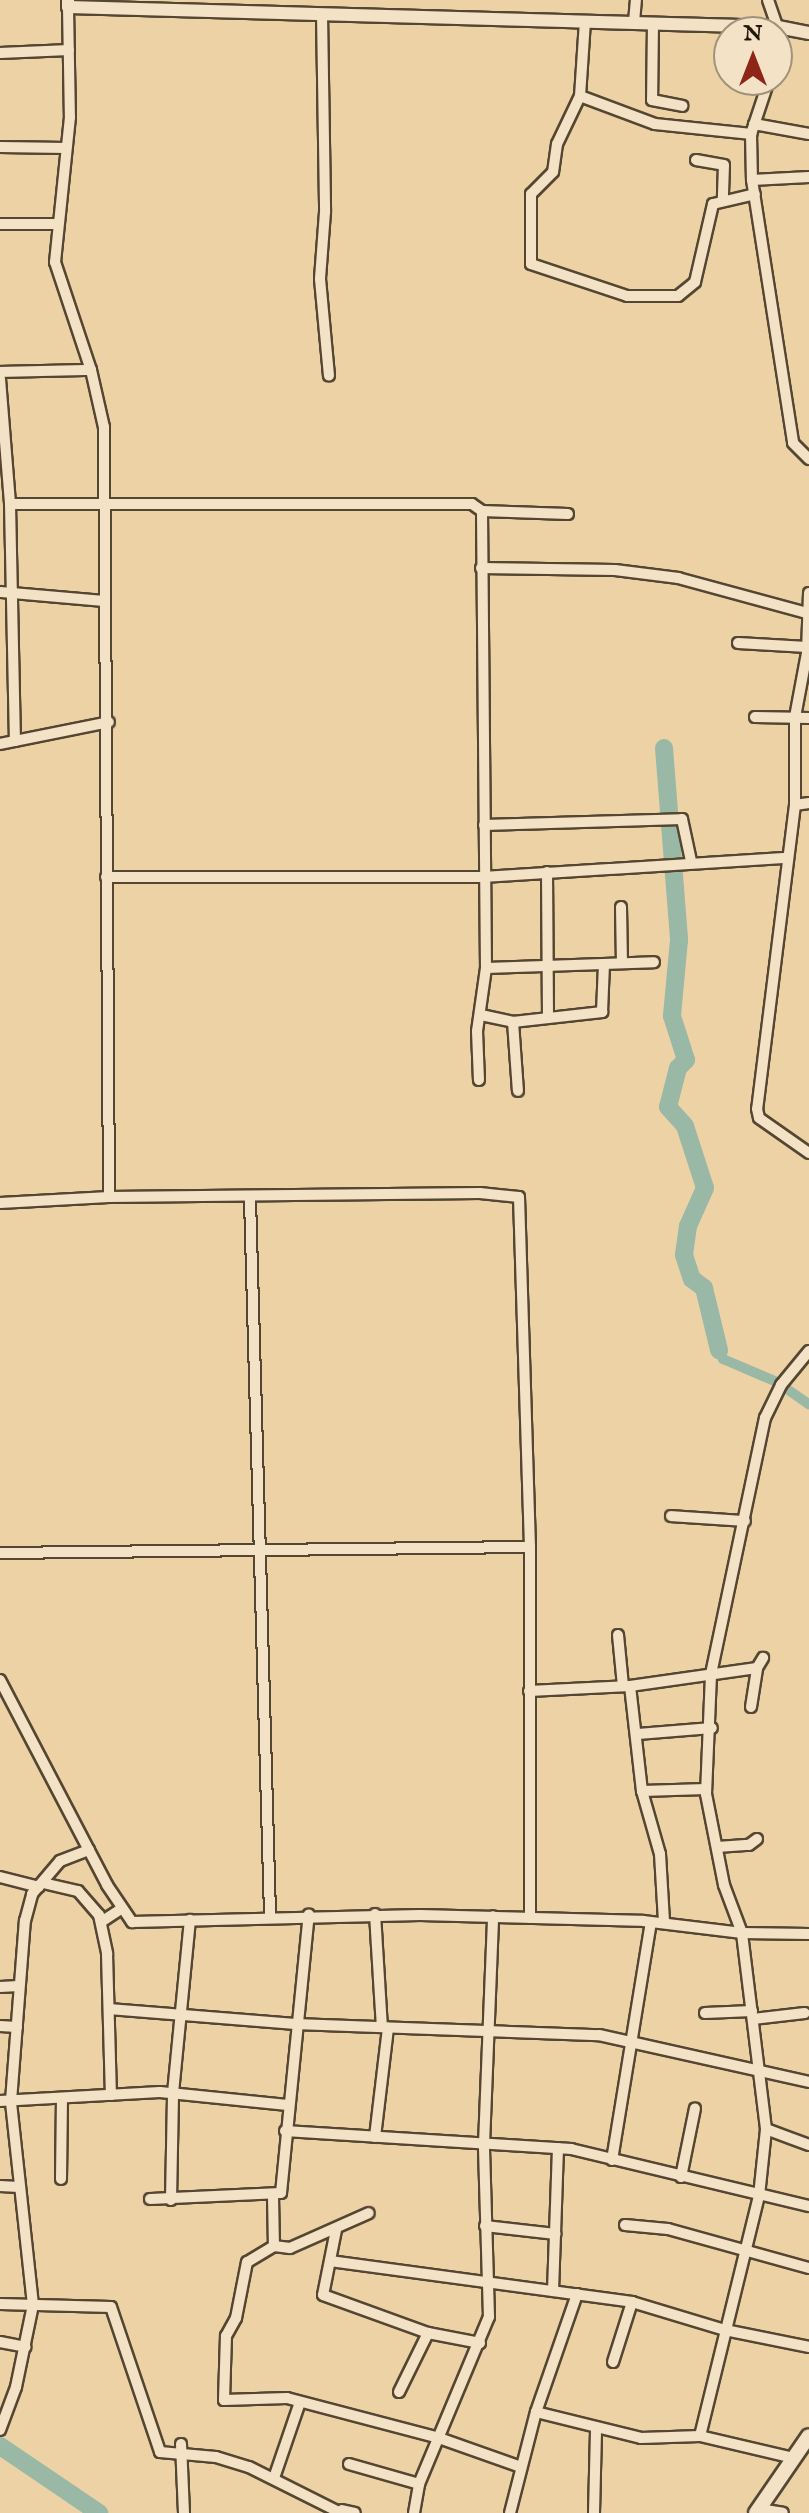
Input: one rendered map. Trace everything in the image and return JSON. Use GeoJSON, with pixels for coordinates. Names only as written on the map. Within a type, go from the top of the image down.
{"type":"FeatureCollection","features":[{"type":"Feature","properties":{"kind":"main road"},"geometry":{"type":"LineString","coordinates":[[758,2511],[809,2436]]}},
{"type":"Feature","properties":{"kind":"street"},"geometry":{"type":"LineString","coordinates":[[634,22],[636,0]]}},
{"type":"Feature","properties":{"kind":"street"},"geometry":{"type":"LineString","coordinates":[[109,1197],[106,877],[109,722],[104,427],[91,370],[55,262],[66,148],[68,3],[713,25]]}},
{"type":"Feature","properties":{"kind":"street"},"geometry":{"type":"LineString","coordinates":[[322,14],[325,212],[320,279],[329,376]]}},
{"type":"Feature","properties":{"kind":"street"},"geometry":{"type":"LineString","coordinates":[[585,21],[580,96],[557,144],[553,172],[531,194],[531,264],[627,296],[678,296],[695,282],[708,212],[723,200],[755,194]]}},
{"type":"Feature","properties":{"kind":"street"},"geometry":{"type":"LineString","coordinates":[[653,23],[650,94],[659,103],[682,106]]}},
{"type":"Feature","properties":{"kind":"street"},"geometry":{"type":"LineString","coordinates":[[0,53],[69,50]]}},
{"type":"Feature","properties":{"kind":"street"},"geometry":{"type":"LineString","coordinates":[[580,96],[655,124],[809,134]]}},
{"type":"Feature","properties":{"kind":"street"},"geometry":{"type":"LineString","coordinates":[[764,96],[753,129],[752,180],[793,443],[809,459]]}},
{"type":"Feature","properties":{"kind":"street"},"geometry":{"type":"LineString","coordinates":[[0,147],[66,148]]}},
{"type":"Feature","properties":{"kind":"street"},"geometry":{"type":"LineString","coordinates":[[696,160],[724,165],[723,200]]}},
{"type":"Feature","properties":{"kind":"street"},"geometry":{"type":"LineString","coordinates":[[752,180],[809,177]]}},
{"type":"Feature","properties":{"kind":"street"},"geometry":{"type":"LineString","coordinates":[[0,224],[58,224]]}},
{"type":"Feature","properties":{"kind":"street"},"geometry":{"type":"LineString","coordinates":[[0,372],[91,370]]}},
{"type":"Feature","properties":{"kind":"street"},"geometry":{"type":"LineString","coordinates":[[0,379],[10,504],[5,592],[15,741]]}},
{"type":"Feature","properties":{"kind":"street"},"geometry":{"type":"LineString","coordinates":[[10,504],[472,504],[482,511],[568,514]]}},
{"type":"Feature","properties":{"kind":"street"},"geometry":{"type":"LineString","coordinates":[[479,1080],[486,968],[482,511]]}},
{"type":"Feature","properties":{"kind":"street"},"geometry":{"type":"LineString","coordinates":[[481,568],[615,570],[684,579],[807,613]]}},
{"type":"Feature","properties":{"kind":"street"},"geometry":{"type":"LineString","coordinates":[[5,592],[105,601]]}},
{"type":"Feature","properties":{"kind":"street"},"geometry":{"type":"LineString","coordinates":[[809,593],[808,651],[795,717],[795,805],[757,1109],[759,1118],[809,1153]]}},
{"type":"Feature","properties":{"kind":"street"},"geometry":{"type":"LineString","coordinates":[[738,643],[808,651]]}},
{"type":"Feature","properties":{"kind":"street"},"geometry":{"type":"LineString","coordinates":[[755,717],[809,718]]}},
{"type":"Feature","properties":{"kind":"street"},"geometry":{"type":"LineString","coordinates":[[0,744],[109,722]]}},
{"type":"Feature","properties":{"kind":"street"},"geometry":{"type":"LineString","coordinates":[[795,805],[809,803]]}},
{"type":"Feature","properties":{"kind":"street"},"geometry":{"type":"LineString","coordinates":[[484,825],[682,819],[686,861]]}},
{"type":"Feature","properties":{"kind":"street"},"geometry":{"type":"LineString","coordinates":[[106,877],[483,877],[654,862],[787,858]]}},
{"type":"Feature","properties":{"kind":"street"},"geometry":{"type":"LineString","coordinates":[[547,872],[548,1018]]}},
{"type":"Feature","properties":{"kind":"street"},"geometry":{"type":"LineString","coordinates":[[621,907],[622,963]]}},
{"type":"Feature","properties":{"kind":"street"},"geometry":{"type":"LineString","coordinates":[[486,968],[654,962]]}},
{"type":"Feature","properties":{"kind":"street"},"geometry":{"type":"LineString","coordinates":[[481,1015],[513,1022],[602,1012],[604,964]]}},
{"type":"Feature","properties":{"kind":"street"},"geometry":{"type":"LineString","coordinates":[[513,1022],[518,1091]]}},
{"type":"Feature","properties":{"kind":"street"},"geometry":{"type":"LineString","coordinates":[[0,1203],[109,1197],[250,1199],[480,1193],[519,1197],[530,1547],[530,1918]]}},
{"type":"Feature","properties":{"kind":"street"},"geometry":{"type":"LineString","coordinates":[[250,1199],[263,1550],[270,1916]]}},
{"type":"Feature","properties":{"kind":"street"},"geometry":{"type":"LineString","coordinates":[[700,2436],[759,2196],[766,2129],[742,1933],[717,1847],[706,1789],[712,1728],[711,1674],[765,1418],[781,1385],[809,1351]]}},
{"type":"Feature","properties":{"kind":"street"},"geometry":{"type":"LineString","coordinates":[[671,1516],[745,1521]]}},
{"type":"Feature","properties":{"kind":"street"},"geometry":{"type":"LineString","coordinates":[[0,1553],[530,1547]]}},
{"type":"Feature","properties":{"kind":"street"},"geometry":{"type":"LineString","coordinates":[[618,1635],[638,1734],[642,1791],[660,1854],[664,1922]]}},
{"type":"Feature","properties":{"kind":"street"},"geometry":{"type":"LineString","coordinates":[[751,1707],[757,1668],[763,1658]]}},
{"type":"Feature","properties":{"kind":"street"},"geometry":{"type":"LineString","coordinates":[[529,1691],[627,1686],[757,1668]]}},
{"type":"Feature","properties":{"kind":"street"},"geometry":{"type":"LineString","coordinates":[[2,1687],[129,1921],[139,1924],[309,1914],[493,1916],[664,1922],[742,1933],[809,1934]]}},
{"type":"Feature","properties":{"kind":"street"},"geometry":{"type":"LineString","coordinates":[[638,1734],[712,1728]]}},
{"type":"Feature","properties":{"kind":"street"},"geometry":{"type":"LineString","coordinates":[[642,1791],[706,1789]]}},
{"type":"Feature","properties":{"kind":"street"},"geometry":{"type":"LineString","coordinates":[[717,1847],[749,1845],[757,1839]]}},
{"type":"Feature","properties":{"kind":"street"},"geometry":{"type":"LineString","coordinates":[[1,2428],[26,2347],[33,2305],[6,2101],[17,2027],[28,1902],[60,1861],[89,1850]]}},
{"type":"Feature","properties":{"kind":"street"},"geometry":{"type":"LineString","coordinates":[[0,1877],[87,1897],[101,1922],[109,2009],[111,2095]]}},
{"type":"Feature","properties":{"kind":"street"},"geometry":{"type":"LineString","coordinates":[[101,1922],[121,1909]]}},
{"type":"Feature","properties":{"kind":"street"},"geometry":{"type":"LineString","coordinates":[[150,2199],[273,2196],[281,2193],[295,2024],[309,1914]]}},
{"type":"Feature","properties":{"kind":"street"},"geometry":{"type":"LineString","coordinates":[[375,1914],[385,2028],[375,2137]]}},
{"type":"Feature","properties":{"kind":"street"},"geometry":{"type":"LineString","coordinates":[[414,2513],[419,2484],[489,2317],[484,2144],[486,2031],[493,1916]]}},
{"type":"Feature","properties":{"kind":"street"},"geometry":{"type":"LineString","coordinates":[[171,2200],[173,2093],[190,1920]]}},
{"type":"Feature","properties":{"kind":"street"},"geometry":{"type":"LineString","coordinates":[[612,2160],[629,2041],[651,1922]]}},
{"type":"Feature","properties":{"kind":"street"},"geometry":{"type":"LineString","coordinates":[[0,1987],[19,1986]]}},
{"type":"Feature","properties":{"kind":"street"},"geometry":{"type":"LineString","coordinates":[[109,2009],[295,2024],[486,2031],[629,2041],[809,2082]]}},
{"type":"Feature","properties":{"kind":"street"},"geometry":{"type":"LineString","coordinates":[[705,2013],[805,2013]]}},
{"type":"Feature","properties":{"kind":"street"},"geometry":{"type":"LineString","coordinates":[[0,2026],[17,2027]]}},
{"type":"Feature","properties":{"kind":"street"},"geometry":{"type":"LineString","coordinates":[[6,2101],[173,2093],[287,2105]]}},
{"type":"Feature","properties":{"kind":"street"},"geometry":{"type":"LineString","coordinates":[[61,2179],[62,2099]]}},
{"type":"Feature","properties":{"kind":"street"},"geometry":{"type":"LineString","coordinates":[[681,2177],[695,2108]]}},
{"type":"Feature","properties":{"kind":"street"},"geometry":{"type":"LineString","coordinates":[[766,2129],[809,2145]]}},
{"type":"Feature","properties":{"kind":"street"},"geometry":{"type":"LineString","coordinates":[[285,2131],[558,2148],[809,2206]]}},
{"type":"Feature","properties":{"kind":"street"},"geometry":{"type":"LineString","coordinates":[[553,2291],[558,2148]]}},
{"type":"Feature","properties":{"kind":"street"},"geometry":{"type":"LineString","coordinates":[[0,2186],[19,2187]]}},
{"type":"Feature","properties":{"kind":"street"},"geometry":{"type":"LineString","coordinates":[[273,2196],[274,2246]]}},
{"type":"Feature","properties":{"kind":"street"},"geometry":{"type":"LineString","coordinates":[[369,2213],[290,2248],[274,2246],[247,2262],[236,2318],[226,2336],[221,2389],[226,2401],[267,2396],[300,2402],[439,2438],[521,2467]]}},
{"type":"Feature","properties":{"kind":"street"},"geometry":{"type":"LineString","coordinates":[[625,2225],[668,2229],[809,2268]]}},
{"type":"Feature","properties":{"kind":"street"},"geometry":{"type":"LineString","coordinates":[[485,2226],[556,2234]]}},
{"type":"Feature","properties":{"kind":"street"},"geometry":{"type":"LineString","coordinates":[[336,2230],[323,2295],[428,2333],[480,2343]]}},
{"type":"Feature","properties":{"kind":"street"},"geometry":{"type":"LineString","coordinates":[[330,2261],[632,2302],[725,2330],[809,2347]]}},
{"type":"Feature","properties":{"kind":"street"},"geometry":{"type":"LineString","coordinates":[[510,2513],[536,2412],[577,2294]]}},
{"type":"Feature","properties":{"kind":"street"},"geometry":{"type":"LineString","coordinates":[[613,2362],[632,2302]]}},
{"type":"Feature","properties":{"kind":"street"},"geometry":{"type":"LineString","coordinates":[[0,2304],[114,2310],[164,2452],[216,2457],[274,2478],[342,2512],[355,2513]]}},
{"type":"Feature","properties":{"kind":"street"},"geometry":{"type":"LineString","coordinates":[[399,2392],[428,2333]]}},
{"type":"Feature","properties":{"kind":"street"},"geometry":{"type":"LineString","coordinates":[[0,2342],[26,2347]]}},
{"type":"Feature","properties":{"kind":"street"},"geometry":{"type":"LineString","coordinates":[[274,2478],[300,2402]]}},
{"type":"Feature","properties":{"kind":"street"},"geometry":{"type":"LineString","coordinates":[[536,2412],[596,2429],[658,2440],[700,2436],[794,2458]]}},
{"type":"Feature","properties":{"kind":"street"},"geometry":{"type":"LineString","coordinates":[[594,2513],[596,2429]]}},
{"type":"Feature","properties":{"kind":"street"},"geometry":{"type":"LineString","coordinates":[[181,2452],[184,2513]]}},
{"type":"Feature","properties":{"kind":"street"},"geometry":{"type":"LineString","coordinates":[[349,2464],[419,2484]]}},
{"type":"Feature","properties":{"kind":"street"},"geometry":{"type":"LineString","coordinates":[[758,2511],[783,2513]]}},
{"type":"Feature","properties":{"kind":"waterway"},"geometry":{"type":"LineString","coordinates":[[664,748],[679,940],[672,1016],[686,1060],[678,1068],[668,1107],[685,1126],[705,1188],[688,1226],[684,1255],[692,1279],[704,1288],[719,1350]]}},
{"type":"Feature","properties":{"kind":"waterway"},"geometry":{"type":"LineString","coordinates":[[719,1350],[723,1359],[777,1382],[809,1404]]}},
{"type":"Feature","properties":{"kind":"waterway"},"geometry":{"type":"LineString","coordinates":[[0,2446],[99,2513]]}}]}
